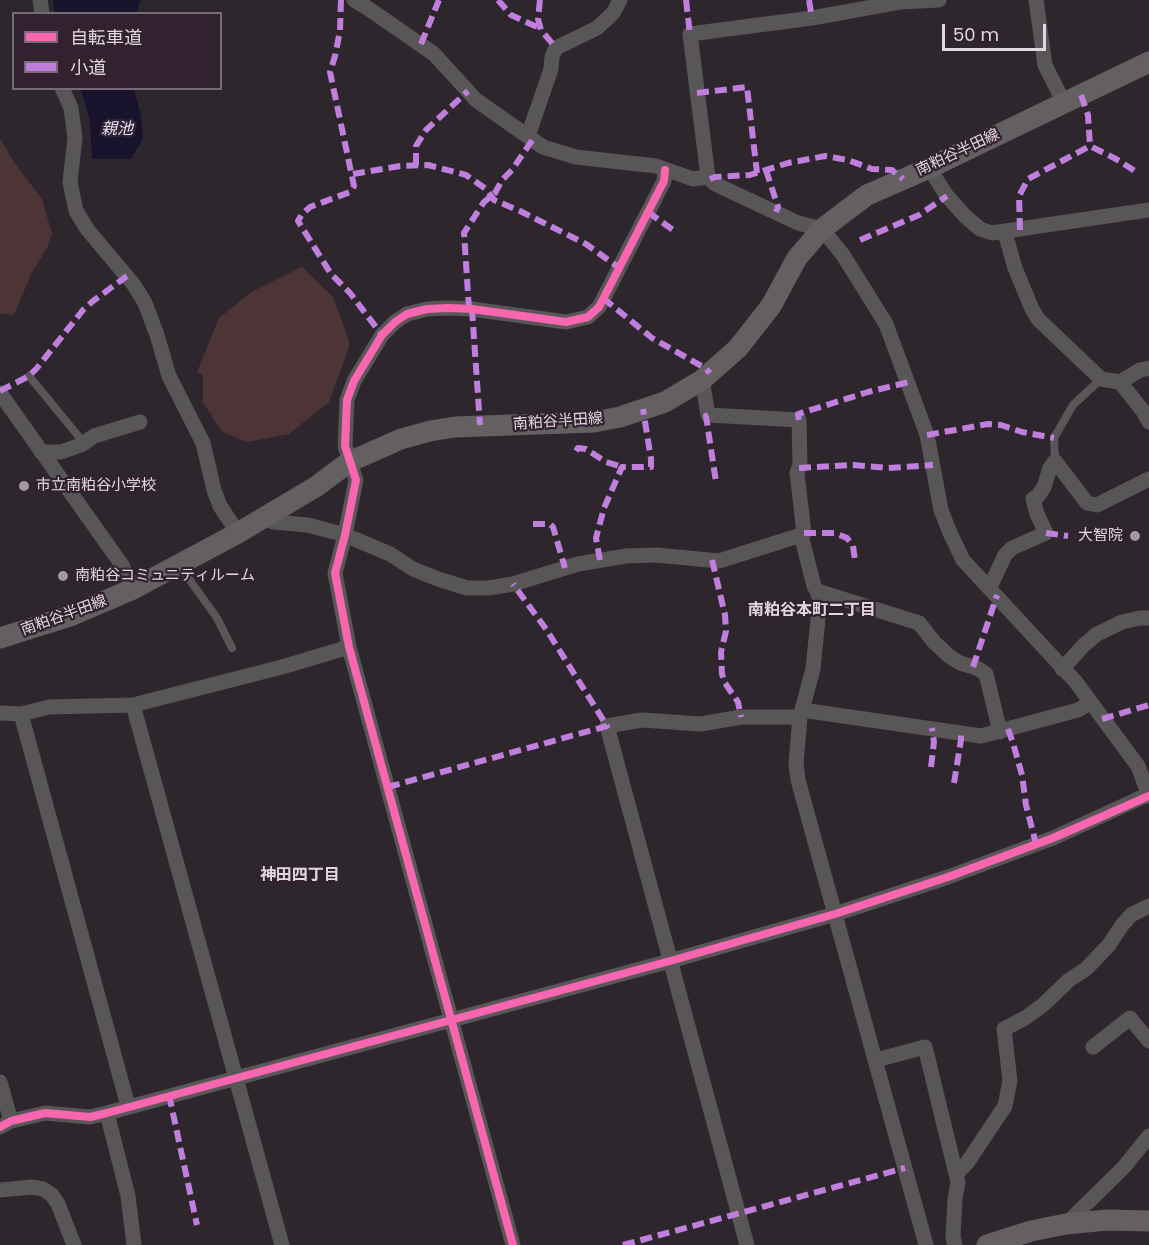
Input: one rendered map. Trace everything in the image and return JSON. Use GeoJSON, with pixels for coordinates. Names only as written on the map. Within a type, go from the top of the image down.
{"type":"FeatureCollection","features":[{"type":"Feature","properties":{"kind":"main road","name":"南粕谷半田線"},"geometry":{"type":"LineString","coordinates":[[0,638],[70,616],[134,589],[238,533],[317,486],[349,462],[402,439],[430,431],[480,425],[563,425],[594,422],[620,417],[665,402],[702,380],[738,348],[771,306],[797,258],[822,229],[867,195],[929,168],[1149,62]]}},
{"type":"Feature","properties":{"kind":"main road"},"geometry":{"type":"LineString","coordinates":[[987,1245],[1031,1231],[1066,1224],[1149,1221]]}},
{"type":"Feature","properties":{"kind":"street"},"geometry":{"type":"LineString","coordinates":[[354,0],[434,54],[476,100],[543,147],[576,157],[656,166],[693,178],[708,177]]}},
{"type":"Feature","properties":{"kind":"street"},"geometry":{"type":"LineString","coordinates":[[528,136],[556,48],[597,28],[613,14],[620,0]]}},
{"type":"Feature","properties":{"kind":"street"},"geometry":{"type":"LineString","coordinates":[[0,1082],[6,1124],[45,1113],[90,1116],[107,1113],[670,961],[835,914],[1053,838],[1149,795],[1138,766],[1075,681],[963,560],[942,510],[927,435],[886,324],[843,255],[822,229],[798,222],[715,184],[708,177],[690,34],[812,18],[900,2],[939,0]]}},
{"type":"Feature","properties":{"kind":"street"},"geometry":{"type":"LineString","coordinates":[[1036,0],[1045,65],[1064,103]]}},
{"type":"Feature","properties":{"kind":"street"},"geometry":{"type":"LineString","coordinates":[[63,90],[71,108],[75,138],[70,182],[76,211],[87,229],[134,285],[144,303],[157,334],[170,376],[203,443],[220,506],[238,533]]}},
{"type":"Feature","properties":{"kind":"street"},"geometry":{"type":"LineString","coordinates":[[929,168],[947,196],[965,216],[980,229],[993,233],[1149,210]]}},
{"type":"Feature","properties":{"kind":"street"},"geometry":{"type":"LineString","coordinates":[[513,1245],[349,647],[334,573],[345,535],[356,480],[345,446],[345,417],[354,381],[371,351],[395,321],[407,314],[427,309],[448,308],[472,309],[566,322],[588,317],[598,307],[664,181],[665,170]]}},
{"type":"Feature","properties":{"kind":"street"},"geometry":{"type":"LineString","coordinates":[[1005,233],[1015,268],[1038,319],[1101,379],[1120,382],[1140,370],[1149,368]]}},
{"type":"Feature","properties":{"kind":"street"},"geometry":{"type":"LineString","coordinates":[[266,515],[273,522],[308,525],[345,535],[390,554],[438,579],[467,588],[489,588],[513,584],[578,564],[626,556],[657,555],[718,561],[801,535],[804,533],[797,473],[800,465],[799,420],[708,415],[702,380]]}},
{"type":"Feature","properties":{"kind":"street"},"geometry":{"type":"LineString","coordinates":[[1120,382],[1149,422]]}},
{"type":"Feature","properties":{"kind":"street"},"geometry":{"type":"LineString","coordinates":[[0,393],[122,565],[134,589]]}},
{"type":"Feature","properties":{"kind":"street"},"geometry":{"type":"LineString","coordinates":[[40,452],[61,452],[84,443],[94,436],[140,422]]}},
{"type":"Feature","properties":{"kind":"street"},"geometry":{"type":"LineString","coordinates":[[990,587],[1005,555],[1012,548],[1046,533],[1036,514],[1033,499],[1044,487],[1050,468],[1055,461],[1088,503],[1097,505],[1149,478]]}},
{"type":"Feature","properties":{"kind":"street"},"geometry":{"type":"LineString","coordinates":[[801,535],[814,586],[820,599],[813,669],[801,714],[796,764],[798,780],[926,1245]]}},
{"type":"Feature","properties":{"kind":"street"},"geometry":{"type":"LineString","coordinates":[[818,591],[919,623],[949,656],[986,674],[1000,732]]}},
{"type":"Feature","properties":{"kind":"street"},"geometry":{"type":"LineString","coordinates":[[1062,669],[1097,634],[1122,622],[1149,618]]}},
{"type":"Feature","properties":{"kind":"street"},"geometry":{"type":"LineString","coordinates":[[0,713],[21,714],[49,707],[133,705],[349,647]]}},
{"type":"Feature","properties":{"kind":"street"},"geometry":{"type":"LineString","coordinates":[[747,1245],[607,726],[642,720],[701,724],[741,717],[801,714],[932,728],[981,736],[1078,710],[1090,703]]}},
{"type":"Feature","properties":{"kind":"street"},"geometry":{"type":"LineString","coordinates":[[133,705],[282,1245]]}},
{"type":"Feature","properties":{"kind":"street"},"geometry":{"type":"LineString","coordinates":[[21,714],[128,1106]]}},
{"type":"Feature","properties":{"kind":"street"},"geometry":{"type":"LineString","coordinates":[[956,1174],[967,1163],[1005,1106],[1010,1082],[1004,1029],[1043,1005],[1069,980],[1086,969],[1109,945],[1131,915],[1149,906]]}},
{"type":"Feature","properties":{"kind":"street"},"geometry":{"type":"LineString","coordinates":[[1094,1047],[1130,1018],[1149,1041]]}},
{"type":"Feature","properties":{"kind":"street"},"geometry":{"type":"LineString","coordinates":[[876,1060],[925,1047],[958,1182],[953,1237],[955,1245]]}},
{"type":"Feature","properties":{"kind":"street"},"geometry":{"type":"LineString","coordinates":[[107,1113],[128,1196],[134,1245]]}},
{"type":"Feature","properties":{"kind":"street"},"geometry":{"type":"LineString","coordinates":[[1066,1224],[1124,1167],[1149,1136]]}},
{"type":"Feature","properties":{"kind":"street"},"geometry":{"type":"LineString","coordinates":[[0,1190],[32,1186],[52,1195],[58,1204],[74,1245]]}},
{"type":"Feature","properties":{"kind":"lane"},"geometry":{"type":"LineString","coordinates":[[29,375],[84,443]]}},
{"type":"Feature","properties":{"kind":"lane"},"geometry":{"type":"LineString","coordinates":[[1055,461],[1054,438],[1073,405],[1101,379]]}},
{"type":"Feature","properties":{"kind":"lane"},"geometry":{"type":"LineString","coordinates":[[181,565],[217,618],[232,648]]}},
{"type":"Feature","properties":{"kind":"shaded area"},"geometry":{"type":"Polygon","coordinates":[[[0,138],[13,161],[42,199],[52,234],[47,248],[32,272],[14,315],[0,314],[0,138]]]}},
{"type":"Feature","properties":{"kind":"shaded area"},"geometry":{"type":"Polygon","coordinates":[[[302,267],[333,297],[350,344],[329,402],[289,434],[247,442],[222,432],[203,402],[203,375],[197,372],[219,318],[253,291],[302,267]]]}},
{"type":"Feature","properties":{"kind":"water"},"geometry":{"type":"Polygon","coordinates":[[[53,0],[140,0],[137,12],[55,12],[53,0]]]}},
{"type":"Feature","properties":{"kind":"water","name":"親池"},"geometry":{"type":"Polygon","coordinates":[[[81,90],[134,90],[141,116],[143,139],[131,159],[92,159],[90,121],[81,90]]]}},
{"type":"Feature","properties":{"kind":"marked path"},"geometry":{"type":"LineString","coordinates":[[341,0],[340,31],[330,72],[354,186],[350,192],[310,207],[298,221],[331,274],[350,293],[382,335]]}},
{"type":"Feature","properties":{"kind":"marked path"},"geometry":{"type":"LineString","coordinates":[[421,44],[439,0]]}},
{"type":"Feature","properties":{"kind":"marked path"},"geometry":{"type":"LineString","coordinates":[[498,0],[511,15],[540,26]]}},
{"type":"Feature","properties":{"kind":"marked path"},"geometry":{"type":"LineString","coordinates":[[540,0],[538,19],[541,30],[556,48]]}},
{"type":"Feature","properties":{"kind":"marked path"},"geometry":{"type":"LineString","coordinates":[[686,0],[690,34]]}},
{"type":"Feature","properties":{"kind":"marked path"},"geometry":{"type":"LineString","coordinates":[[809,0],[812,18]]}},
{"type":"Feature","properties":{"kind":"marked path"},"geometry":{"type":"LineString","coordinates":[[697,93],[747,87],[757,173]]}},
{"type":"Feature","properties":{"kind":"marked path"},"geometry":{"type":"LineString","coordinates":[[416,165],[416,146],[426,130],[468,91]]}},
{"type":"Feature","properties":{"kind":"marked path"},"geometry":{"type":"LineString","coordinates":[[1081,95],[1088,115],[1090,146]]}},
{"type":"Feature","properties":{"kind":"marked path"},"geometry":{"type":"LineString","coordinates":[[469,309],[464,233],[484,202],[495,193],[533,139]]}},
{"type":"Feature","properties":{"kind":"marked path"},"geometry":{"type":"LineString","coordinates":[[1020,230],[1019,196],[1028,179],[1090,146],[1138,173]]}},
{"type":"Feature","properties":{"kind":"marked path"},"geometry":{"type":"LineString","coordinates":[[710,179],[750,175],[788,163],[825,156],[848,160],[872,169],[892,170],[903,179]]}},
{"type":"Feature","properties":{"kind":"marked path"},"geometry":{"type":"LineString","coordinates":[[353,174],[400,166],[428,165],[466,175],[486,189],[494,200],[586,244],[618,267]]}},
{"type":"Feature","properties":{"kind":"marked path"},"geometry":{"type":"LineString","coordinates":[[766,170],[778,207],[776,212]]}},
{"type":"Feature","properties":{"kind":"marked path"},"geometry":{"type":"LineString","coordinates":[[860,240],[919,215],[947,196]]}},
{"type":"Feature","properties":{"kind":"marked path"},"geometry":{"type":"LineString","coordinates":[[648,212],[673,230]]}},
{"type":"Feature","properties":{"kind":"marked path"},"geometry":{"type":"LineString","coordinates":[[0,391],[29,376],[83,310],[127,276]]}},
{"type":"Feature","properties":{"kind":"marked path"},"geometry":{"type":"LineString","coordinates":[[603,298],[652,338],[710,373]]}},
{"type":"Feature","properties":{"kind":"marked path"},"geometry":{"type":"LineString","coordinates":[[472,309],[480,425]]}},
{"type":"Feature","properties":{"kind":"marked path"},"geometry":{"type":"LineString","coordinates":[[799,420],[798,414],[909,382]]}},
{"type":"Feature","properties":{"kind":"marked path"},"geometry":{"type":"LineString","coordinates":[[600,560],[596,538],[604,508],[622,467],[651,467],[643,409]]}},
{"type":"Feature","properties":{"kind":"marked path"},"geometry":{"type":"LineString","coordinates":[[708,415],[706,416],[716,482]]}},
{"type":"Feature","properties":{"kind":"marked path"},"geometry":{"type":"LineString","coordinates":[[927,435],[988,424],[1054,438]]}},
{"type":"Feature","properties":{"kind":"marked path"},"geometry":{"type":"LineString","coordinates":[[576,451],[578,448],[586,449],[606,462],[622,467]]}},
{"type":"Feature","properties":{"kind":"marked path"},"geometry":{"type":"LineString","coordinates":[[799,468],[853,465],[888,468],[933,465]]}},
{"type":"Feature","properties":{"kind":"marked path"},"geometry":{"type":"LineString","coordinates":[[533,524],[550,524],[553,527],[565,568]]}},
{"type":"Feature","properties":{"kind":"marked path"},"geometry":{"type":"LineString","coordinates":[[804,533],[835,533],[847,538],[853,546],[855,560]]}},
{"type":"Feature","properties":{"kind":"marked path"},"geometry":{"type":"LineString","coordinates":[[1046,533],[1068,536]]}},
{"type":"Feature","properties":{"kind":"marked path"},"geometry":{"type":"LineString","coordinates":[[712,560],[725,615],[726,631],[721,652],[722,674],[725,683],[738,702],[741,717]]}},
{"type":"Feature","properties":{"kind":"marked path"},"geometry":{"type":"LineString","coordinates":[[388,787],[607,726],[546,629],[513,584]]}},
{"type":"Feature","properties":{"kind":"marked path"},"geometry":{"type":"LineString","coordinates":[[973,667],[997,595]]}},
{"type":"Feature","properties":{"kind":"marked path"},"geometry":{"type":"LineString","coordinates":[[1102,719],[1149,705]]}},
{"type":"Feature","properties":{"kind":"marked path"},"geometry":{"type":"LineString","coordinates":[[931,767],[934,742],[932,728]]}},
{"type":"Feature","properties":{"kind":"marked path"},"geometry":{"type":"LineString","coordinates":[[1008,729],[1022,775],[1026,805],[1036,844]]}},
{"type":"Feature","properties":{"kind":"marked path"},"geometry":{"type":"LineString","coordinates":[[954,783],[961,734]]}},
{"type":"Feature","properties":{"kind":"marked path"},"geometry":{"type":"LineString","coordinates":[[169,1095],[197,1225]]}},
{"type":"Feature","properties":{"kind":"marked path"},"geometry":{"type":"LineString","coordinates":[[623,1245],[905,1168]]}},
{"type":"Feature","properties":{"kind":"cycle path"},"geometry":{"type":"LineString","coordinates":[[513,1245],[349,647],[335,573],[356,480],[345,446],[347,400],[354,381],[382,335],[407,314],[427,309],[448,308],[472,309],[566,322],[588,317],[599,307],[664,181],[665,170]]}},
{"type":"Feature","properties":{"kind":"cycle path"},"geometry":{"type":"LineString","coordinates":[[0,1127],[11,1121],[45,1113],[90,1117],[107,1113],[670,961],[835,914],[948,877],[1053,838],[1149,796]]}},
{"type":"Feature","properties":{"kind":"place","name":"市立南粕谷小学校"},"geometry":{"type":"Point","coordinates":[24,486]}},
{"type":"Feature","properties":{"kind":"place","name":"大智院"},"geometry":{"type":"Point","coordinates":[1135,536]}},
{"type":"Feature","properties":{"kind":"place","name":"南粕谷コミュニティルーム"},"geometry":{"type":"Point","coordinates":[63,576]}},
{"type":"Feature","properties":{"kind":"district","name":"南粕谷本町二丁目"},"geometry":{"type":"Point","coordinates":[812,611]}},
{"type":"Feature","properties":{"kind":"district","name":"神田四丁目"},"geometry":{"type":"Point","coordinates":[300,876]}}]}
